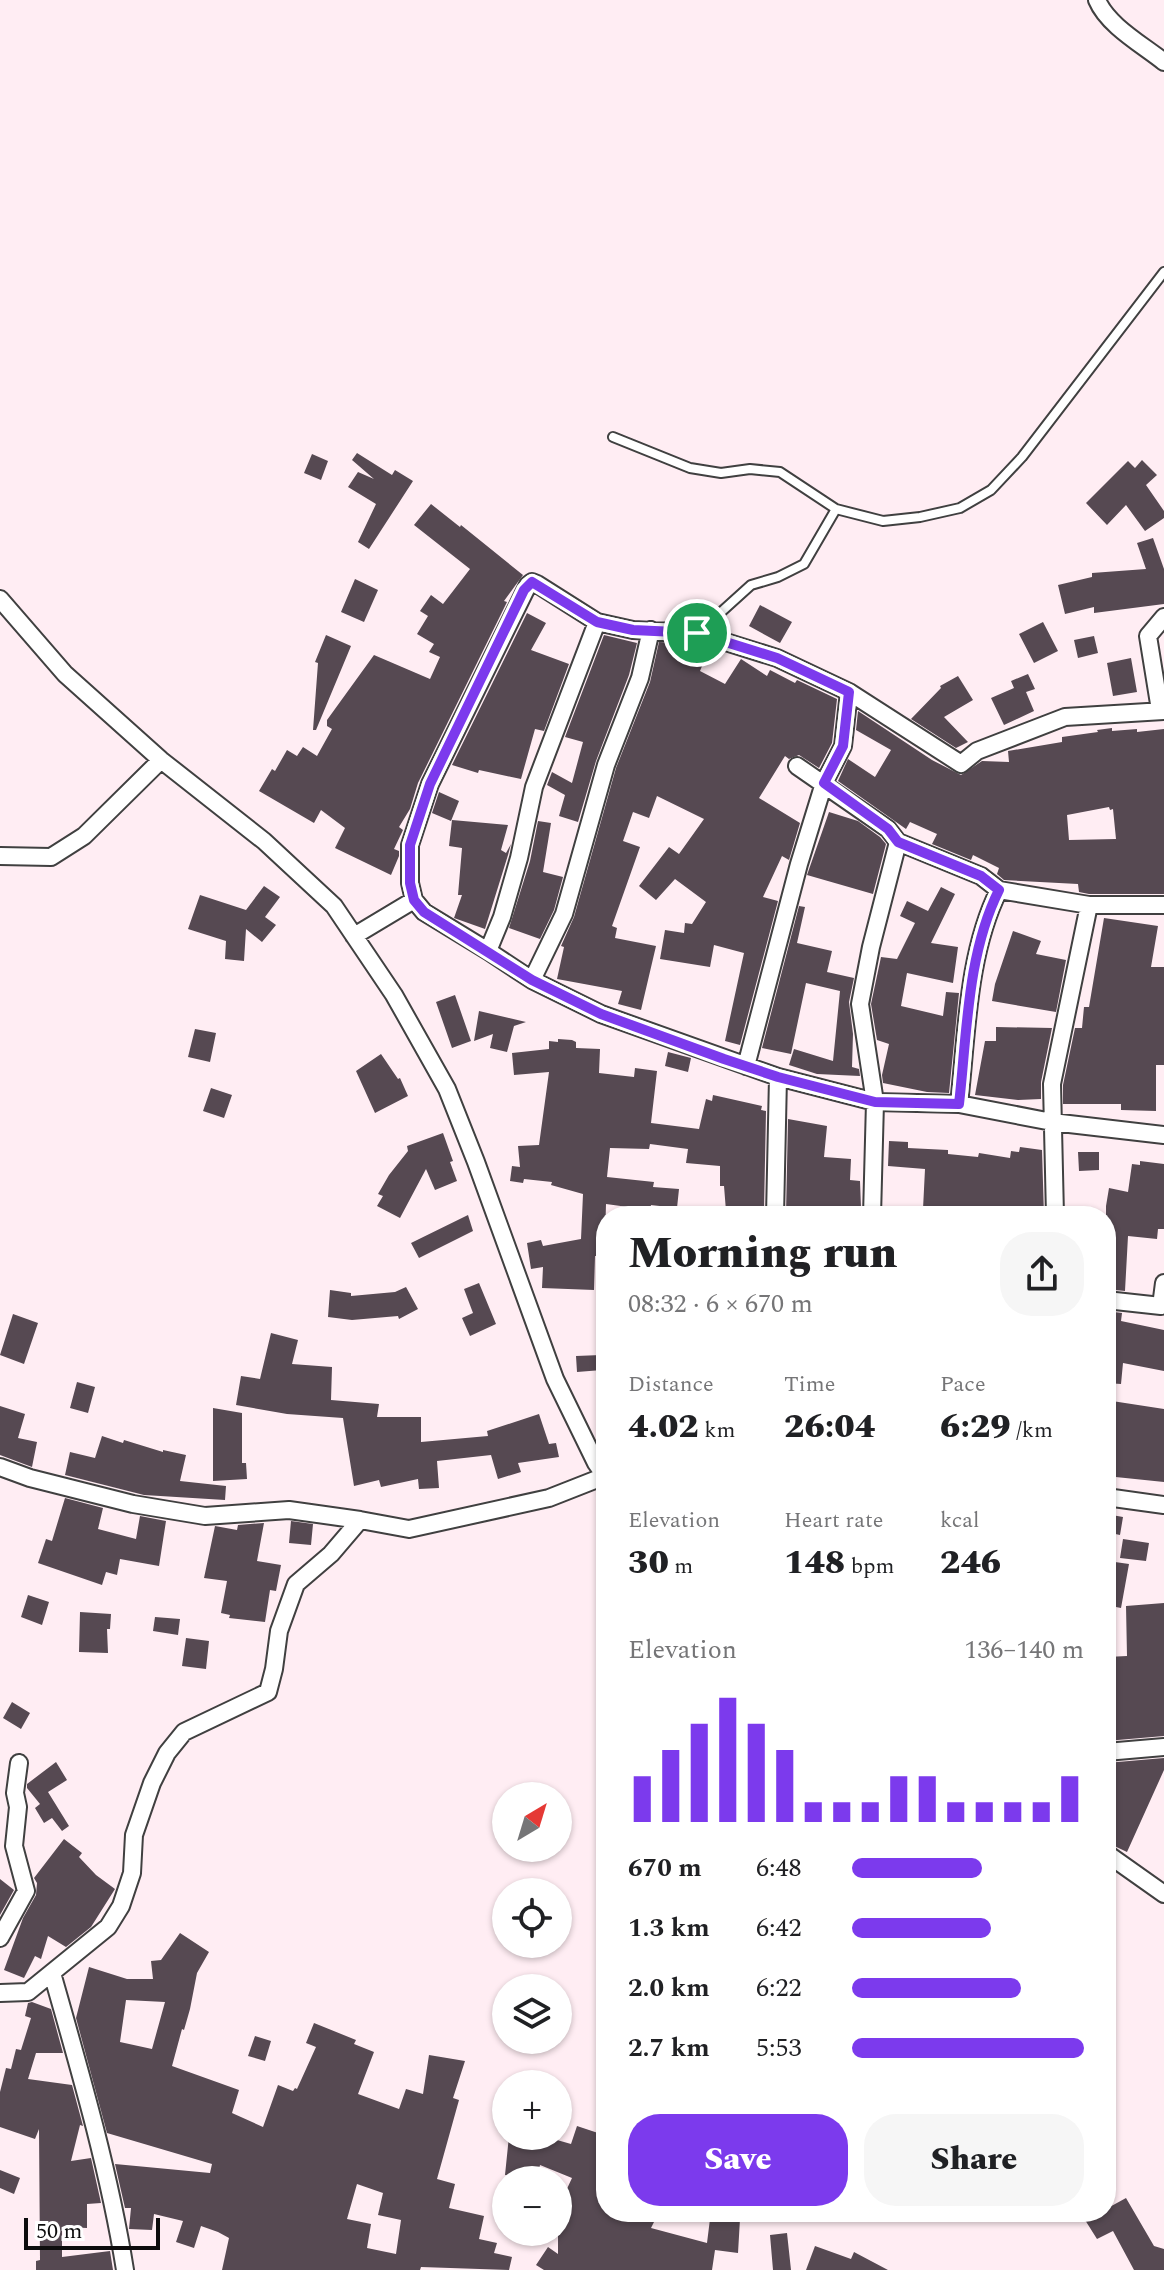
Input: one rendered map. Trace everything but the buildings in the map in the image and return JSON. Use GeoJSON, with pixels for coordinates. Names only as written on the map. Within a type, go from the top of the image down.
{"type":"FeatureCollection","features":[{"type":"Feature","properties":{"kind":"street"},"geometry":{"type":"LineString","coordinates":[[1097,0],[1103,12],[1164,62]]}},
{"type":"Feature","properties":{"kind":"street"},"geometry":{"type":"LineString","coordinates":[[1164,617],[1148,636],[1162,710],[1065,717],[977,751],[961,764],[849,692],[777,658],[697,633],[597,622],[532,582],[524,590],[430,784],[410,845],[410,883],[414,900],[424,912],[532,980],[601,1014],[778,1077],[875,1102],[959,1104],[1052,1122],[1164,1135]]}},
{"type":"Feature","properties":{"kind":"street"},"geometry":{"type":"LineString","coordinates":[[0,599],[65,674],[161,760],[264,841],[334,906],[394,995],[447,1089],[555,1379],[596,1463]]}},
{"type":"Feature","properties":{"kind":"street"},"geometry":{"type":"LineString","coordinates":[[488,951],[515,873],[534,787],[597,622]]}},
{"type":"Feature","properties":{"kind":"street"},"geometry":{"type":"LineString","coordinates":[[532,980],[564,914],[606,765],[640,678],[651,630]]}},
{"type":"Feature","properties":{"kind":"street"},"geometry":{"type":"LineString","coordinates":[[746,1066],[799,864],[824,783],[843,746],[849,692]]}},
{"type":"Feature","properties":{"kind":"street"},"geometry":{"type":"LineString","coordinates":[[0,856],[51,857],[84,836],[161,760]]}},
{"type":"Feature","properties":{"kind":"street"},"geometry":{"type":"LineString","coordinates":[[797,766],[888,829],[898,842],[981,876],[999,890],[1089,905],[1164,905]]}},
{"type":"Feature","properties":{"kind":"street"},"geometry":{"type":"LineString","coordinates":[[872,1206],[875,1102],[860,1004],[898,842]]}},
{"type":"Feature","properties":{"kind":"street"},"geometry":{"type":"LineString","coordinates":[[959,1104],[972,983],[989,910],[999,890]]}},
{"type":"Feature","properties":{"kind":"street"},"geometry":{"type":"LineString","coordinates":[[354,936],[414,900]]}},
{"type":"Feature","properties":{"kind":"street"},"geometry":{"type":"LineString","coordinates":[[1055,1206],[1052,1084],[1089,905]]}},
{"type":"Feature","properties":{"kind":"street"},"geometry":{"type":"LineString","coordinates":[[775,1206],[778,1077]]}},
{"type":"Feature","properties":{"kind":"street"},"geometry":{"type":"LineString","coordinates":[[1116,1301],[1162,1306],[1164,1283]]}},
{"type":"Feature","properties":{"kind":"street"},"geometry":{"type":"LineString","coordinates":[[0,1467],[30,1478],[133,1504],[205,1516],[289,1510],[409,1529],[549,1498],[596,1480]]}},
{"type":"Feature","properties":{"kind":"street"},"geometry":{"type":"LineString","coordinates":[[1116,1498],[1164,1505]]}},
{"type":"Feature","properties":{"kind":"street"},"geometry":{"type":"LineString","coordinates":[[0,1993],[28,1992],[108,1927],[121,1906],[132,1873],[134,1835],[152,1783],[167,1753],[184,1732],[268,1692],[279,1631],[296,1584],[331,1554],[360,1520]]}},
{"type":"Feature","properties":{"kind":"street"},"geometry":{"type":"LineString","coordinates":[[1116,1751],[1164,1747]]}},
{"type":"Feature","properties":{"kind":"street"},"geometry":{"type":"LineString","coordinates":[[0,1938],[26,1891],[14,1846],[19,1763]]}},
{"type":"Feature","properties":{"kind":"street"},"geometry":{"type":"LineString","coordinates":[[1116,1860],[1164,1894]]}},
{"type":"Feature","properties":{"kind":"street"},"geometry":{"type":"LineString","coordinates":[[52,1973],[82,2077],[125,2270]]}},
{"type":"Feature","properties":{"kind":"lane"},"geometry":{"type":"LineString","coordinates":[[613,437],[690,468],[721,473],[750,469],[780,472],[836,509],[883,521],[960,508],[991,490],[1022,457],[1164,272]]}},
{"type":"Feature","properties":{"kind":"lane"},"geometry":{"type":"LineString","coordinates":[[697,633],[751,585],[778,577],[804,564],[836,509]]}},
{"type":"Feature","properties":{"kind":"route"},"geometry":{"type":"LineString","coordinates":[[532,582],[537,584],[597,622],[633,630],[697,633],[777,658],[849,692],[843,746],[824,783],[888,829],[898,842],[981,876],[999,890],[989,910],[972,983],[959,1104],[875,1102],[778,1077],[601,1014],[532,980],[424,912],[414,900],[410,883],[410,845],[430,784],[528,585],[532,582]]}}]}
